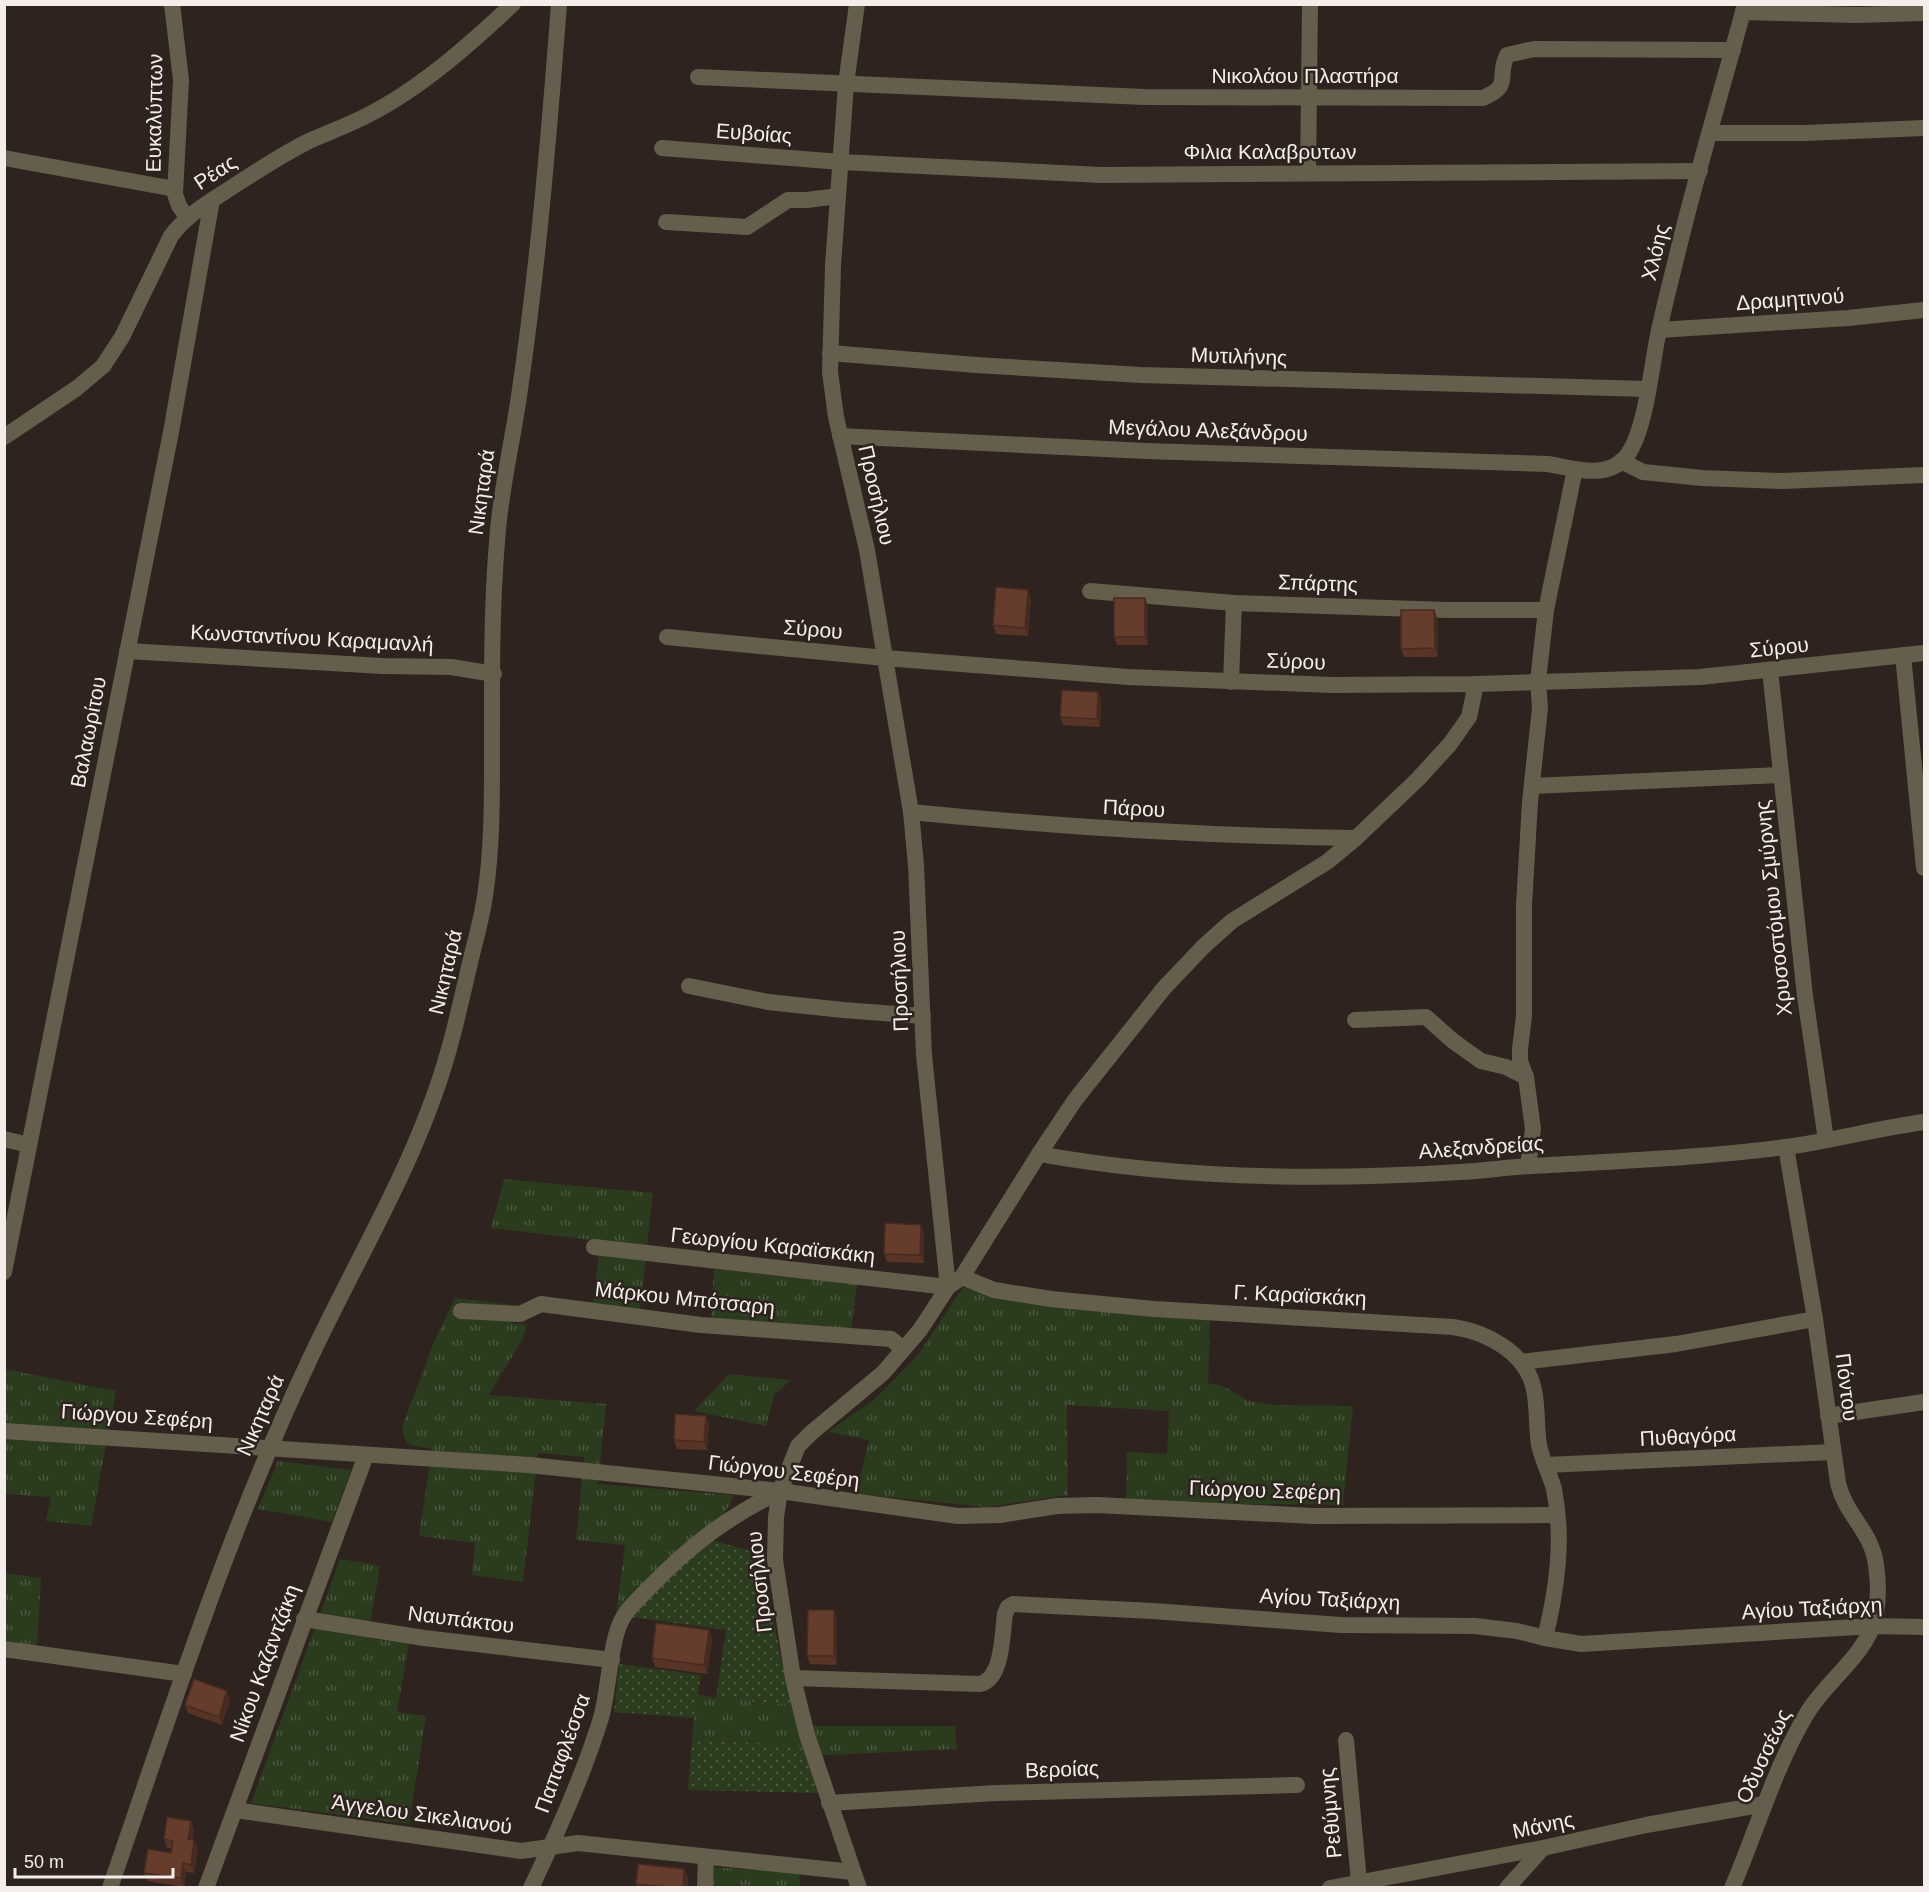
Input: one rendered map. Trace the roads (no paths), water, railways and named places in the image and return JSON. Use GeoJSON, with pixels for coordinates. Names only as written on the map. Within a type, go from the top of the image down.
{"type":"FeatureCollection","features":[{"type":"Feature","properties":{"kind":"street","name":"Ευκαλύπτων"},"geometry":{"type":"LineString","coordinates":[[172,4],[181,80],[175,189],[176,200],[188,218]]}},
{"type":"Feature","properties":{"kind":"street","name":"Ρέας"},"geometry":{"type":"LineString","coordinates":[[4,437],[77,388],[103,366],[122,337],[178,226],[212,200],[260,169],[310,141],[359,120],[392,101],[437,69],[513,4]]}},
{"type":"Feature","properties":{"kind":"street","name":"Νικηταρά"},"geometry":{"type":"LineString","coordinates":[[110,1887],[216,1580],[255,1483],[307,1363],[391,1200],[449,1052],[485,899],[491,832],[494,675],[492,612],[497,537],[504,477],[519,399],[533,281],[552,99],[559,4]]}},
{"type":"Feature","properties":{"kind":"street","name":"Προσήλιου"},"geometry":{"type":"LineString","coordinates":[[856,1880],[807,1736],[793,1678],[775,1560],[776,1517],[780,1491],[798,1446],[824,1421],[870,1385],[920,1330],[948,1287],[924,1055],[916,866],[911,812],[867,550],[840,436],[833,394],[830,353],[833,267],[846,84],[857,4]]}},
{"type":"Feature","properties":{"kind":"street"},"geometry":{"type":"LineString","coordinates":[[1308,173],[1310,4]]}},
{"type":"Feature","properties":{"kind":"street"},"geometry":{"type":"LineString","coordinates":[[1744,8],[1857,15],[1924,13]]}},
{"type":"Feature","properties":{"kind":"street","name":"Χλόης"},"geometry":{"type":"LineString","coordinates":[[1621,461],[1627,456],[1638,430],[1659,330],[1744,8]]}},
{"type":"Feature","properties":{"kind":"street","name":"Νικολάου Πλαστήρα"},"geometry":{"type":"LineString","coordinates":[[698,77],[1133,96],[1483,98],[1497,93],[1502,87],[1504,62],[1507,55],[1517,51],[1534,49],[1733,50]]}},
{"type":"Feature","properties":{"kind":"street"},"geometry":{"type":"LineString","coordinates":[[1711,134],[1806,134],[1924,128]]}},
{"type":"Feature","properties":{"kind":"street","name":"Ευβοίας"},"geometry":{"type":"LineString","coordinates":[[663,148],[841,162]]}},
{"type":"Feature","properties":{"kind":"street"},"geometry":{"type":"LineString","coordinates":[[4,158],[175,189]]}},
{"type":"Feature","properties":{"kind":"street","name":"Φιλια Καλαβρυτων"},"geometry":{"type":"LineString","coordinates":[[841,162],[1101,175],[1700,171]]}},
{"type":"Feature","properties":{"kind":"street"},"geometry":{"type":"LineString","coordinates":[[666,222],[747,227],[788,200],[838,196]]}},
{"type":"Feature","properties":{"kind":"street","name":"Βαλαωρίτου"},"geometry":{"type":"LineString","coordinates":[[4,1272],[171,432],[212,200]]}},
{"type":"Feature","properties":{"kind":"street","name":"Δραμητινού"},"geometry":{"type":"LineString","coordinates":[[1659,330],[1848,318],[1924,310]]}},
{"type":"Feature","properties":{"kind":"street","name":"Μυτιλήνης"},"geometry":{"type":"LineString","coordinates":[[830,353],[1141,375],[1647,389]]}},
{"type":"Feature","properties":{"kind":"street","name":"Μεγάλου Αλεξάνδρου"},"geometry":{"type":"LineString","coordinates":[[840,436],[1123,450],[1548,464],[1575,469]]}},
{"type":"Feature","properties":{"kind":"street"},"geometry":{"type":"LineString","coordinates":[[1528,1166],[1533,1130],[1526,1077],[1520,1061],[1520,1049],[1524,1016],[1524,905],[1540,708],[1538,681],[1546,610],[1575,469],[1605,470],[1621,461],[1643,472],[1702,478],[1783,481],[1924,475]]}},
{"type":"Feature","properties":{"kind":"street","name":"Σπάρτης"},"geometry":{"type":"LineString","coordinates":[[1090,591],[1234,603],[1448,610],[1546,610]]}},
{"type":"Feature","properties":{"kind":"street"},"geometry":{"type":"LineString","coordinates":[[1232,681],[1234,603]]}},
{"type":"Feature","properties":{"kind":"street","name":"Σύρου"},"geometry":{"type":"LineString","coordinates":[[667,637],[885,658],[1128,677],[1332,685],[1476,684],[1689,678],[1924,652]]}},
{"type":"Feature","properties":{"kind":"street","name":"Κωνσταντίνου Καραμανλή"},"geometry":{"type":"LineString","coordinates":[[127,651],[382,666],[451,667],[494,675]]}},
{"type":"Feature","properties":{"kind":"street"},"geometry":{"type":"LineString","coordinates":[[1903,655],[1924,868]]}},
{"type":"Feature","properties":{"kind":"street","name":"Χρυσοστόμου Σμύρνης"},"geometry":{"type":"LineString","coordinates":[[1770,670],[1805,996],[1826,1140]]}},
{"type":"Feature","properties":{"kind":"street"},"geometry":{"type":"LineString","coordinates":[[948,1287],[962,1277],[1075,1101],[1142,1013],[1204,946],[1232,921],[1320,867],[1356,838],[1418,779],[1450,744],[1469,717],[1476,684]]}},
{"type":"Feature","properties":{"kind":"street"},"geometry":{"type":"LineString","coordinates":[[1532,786],[1781,775]]}},
{"type":"Feature","properties":{"kind":"street","name":"Πάρου"},"geometry":{"type":"LineString","coordinates":[[911,812],[1027,824],[1144,831],[1356,838]]}},
{"type":"Feature","properties":{"kind":"street"},"geometry":{"type":"LineString","coordinates":[[689,986],[768,1002],[923,1016]]}},
{"type":"Feature","properties":{"kind":"street"},"geometry":{"type":"LineString","coordinates":[[1355,1020],[1426,1017],[1453,1041],[1481,1061],[1506,1067],[1526,1077]]}},
{"type":"Feature","properties":{"kind":"street","name":"Αλεξανδρείας"},"geometry":{"type":"LineString","coordinates":[[1039,1154],[1188,1173],[1324,1177],[1460,1173],[1528,1166],[1673,1158],[1786,1147],[1924,1122]]}},
{"type":"Feature","properties":{"kind":"street"},"geometry":{"type":"LineString","coordinates":[[4,1139],[29,1145]]}},
{"type":"Feature","properties":{"kind":"street","name":"Πόντου"},"geometry":{"type":"LineString","coordinates":[[1786,1147],[1815,1319],[1832,1452],[1842,1498],[1867,1535],[1874,1554],[1877,1591],[1873,1626]]}},
{"type":"Feature","properties":{"kind":"street","name":"Γεωργίου Καραϊσκάκη"},"geometry":{"type":"LineString","coordinates":[[594,1247],[948,1287]]}},
{"type":"Feature","properties":{"kind":"street","name":"Γ. Καραϊσκάκη"},"geometry":{"type":"LineString","coordinates":[[962,1277],[994,1290],[1051,1299],[1154,1309],[1453,1327],[1478,1331],[1491,1338],[1521,1362],[1530,1376],[1534,1390],[1539,1446],[1554,1491],[1559,1536],[1557,1570],[1545,1638]]}},
{"type":"Feature","properties":{"kind":"street","name":"Μάρκου Μπότσαρη"},"geometry":{"type":"LineString","coordinates":[[461,1311],[520,1314],[542,1304],[701,1325],[891,1339],[903,1349]]}},
{"type":"Feature","properties":{"kind":"street"},"geometry":{"type":"LineString","coordinates":[[1521,1362],[1580,1357],[1676,1344],[1815,1319]]}},
{"type":"Feature","properties":{"kind":"street"},"geometry":{"type":"LineString","coordinates":[[1828,1416],[1924,1402]]}},
{"type":"Feature","properties":{"kind":"street","name":"Γιώργου Σεφέρη"},"geometry":{"type":"LineString","coordinates":[[4,1431],[529,1465],[780,1491],[958,1516],[1000,1515],[1057,1506],[1097,1505],[1314,1516],[1557,1515]]}},
{"type":"Feature","properties":{"kind":"street","name":"Πυθαγόρα"},"geometry":{"type":"LineString","coordinates":[[1546,1465],[1832,1452]]}},
{"type":"Feature","properties":{"kind":"street","name":"Νίκου Καζαντζάκη"},"geometry":{"type":"LineString","coordinates":[[206,1887],[366,1455]]}},
{"type":"Feature","properties":{"kind":"street","name":"Παπαφλέσσα"},"geometry":{"type":"LineString","coordinates":[[531,1887],[552,1845],[601,1718],[608,1692],[618,1629],[624,1616],[675,1560],[734,1515],[780,1491]]}},
{"type":"Feature","properties":{"kind":"street","name":"Αγίου Ταξιάρχη"},"geometry":{"type":"LineString","coordinates":[[793,1678],[987,1683],[995,1674],[1005,1614],[1008,1607],[1013,1604],[1153,1611],[1341,1625],[1475,1626],[1516,1630],[1581,1644],[1873,1626],[1924,1627]]}},
{"type":"Feature","properties":{"kind":"street","name":"Ναυπάκτου"},"geometry":{"type":"LineString","coordinates":[[304,1619],[424,1638],[612,1660]]}},
{"type":"Feature","properties":{"kind":"street","name":"Οδυσσέως"},"geometry":{"type":"LineString","coordinates":[[1732,1887],[1796,1731],[1812,1704],[1858,1652],[1873,1626]]}},
{"type":"Feature","properties":{"kind":"street"},"geometry":{"type":"LineString","coordinates":[[4,1649],[184,1674]]}},
{"type":"Feature","properties":{"kind":"street","name":"Ρεθύμνης"},"geometry":{"type":"LineString","coordinates":[[1346,1740],[1359,1882]]}},
{"type":"Feature","properties":{"kind":"street","name":"Βεροίας"},"geometry":{"type":"LineString","coordinates":[[829,1803],[996,1793],[1297,1785]]}},
{"type":"Feature","properties":{"kind":"street","name":"Μάνης"},"geometry":{"type":"LineString","coordinates":[[1330,1887],[1765,1804]]}},
{"type":"Feature","properties":{"kind":"street","name":"Άγγελου Σικελιανού"},"geometry":{"type":"LineString","coordinates":[[235,1810],[522,1851],[578,1843],[706,1857],[856,1880]]}},
{"type":"Feature","properties":{"kind":"street"},"geometry":{"type":"LineString","coordinates":[[1507,1887],[1543,1848]]}},
{"type":"Feature","properties":{"kind":"street"},"geometry":{"type":"LineString","coordinates":[[705,1887],[706,1857]]}}]}
